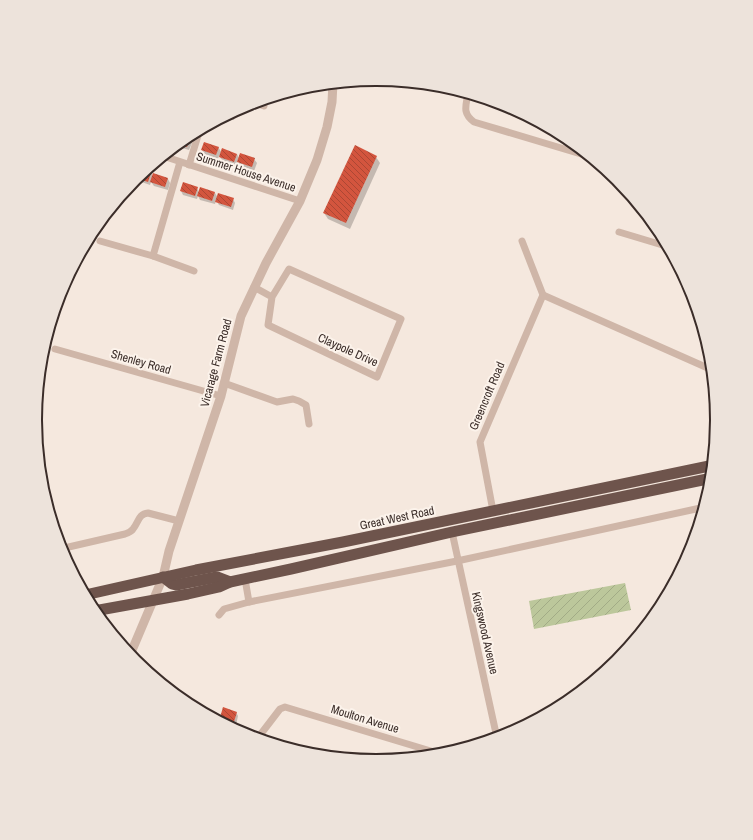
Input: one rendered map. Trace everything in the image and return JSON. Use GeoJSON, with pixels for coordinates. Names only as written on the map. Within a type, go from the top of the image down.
{"type":"FeatureCollection","features":[{"type":"Feature","properties":{"kind":"highway","name":"Great West Road"},"geometry":{"type":"LineString","coordinates":[[91,594],[163,577],[708,466]]}},
{"type":"Feature","properties":{"kind":"highway"},"geometry":{"type":"LineString","coordinates":[[101,610],[219,587],[230,582],[452,532],[706,479]]}},
{"type":"Feature","properties":{"kind":"highway"},"geometry":{"type":"LineString","coordinates":[[163,577],[172,584],[176,585],[217,577],[230,582]]}},
{"type":"Feature","properties":{"kind":"street","name":"Vicarage Farm Road"},"geometry":{"type":"LineString","coordinates":[[133,649],[163,577],[169,551],[221,396],[241,316],[254,287],[300,201],[317,160],[327,127],[333,88]]}},
{"type":"Feature","properties":{"kind":"street"},"geometry":{"type":"LineString","coordinates":[[467,98],[465,110],[468,117],[474,122],[575,151]]}},
{"type":"Feature","properties":{"kind":"street"},"geometry":{"type":"LineString","coordinates":[[189,165],[197,138]]}},
{"type":"Feature","properties":{"kind":"street","name":"Summer House Avenue"},"geometry":{"type":"LineString","coordinates":[[169,158],[300,201]]}},
{"type":"Feature","properties":{"kind":"street"},"geometry":{"type":"LineString","coordinates":[[153,256],[180,162]]}},
{"type":"Feature","properties":{"kind":"street"},"geometry":{"type":"LineString","coordinates":[[619,232],[661,245]]}},
{"type":"Feature","properties":{"kind":"street"},"geometry":{"type":"LineString","coordinates":[[100,241],[153,256],[194,271]]}},
{"type":"Feature","properties":{"kind":"street"},"geometry":{"type":"LineString","coordinates":[[522,241],[544,295],[707,366]]}},
{"type":"Feature","properties":{"kind":"street","name":"Claypole Drive"},"geometry":{"type":"LineString","coordinates":[[290,269],[401,319],[377,377],[268,325],[272,297],[290,269]]}},
{"type":"Feature","properties":{"kind":"street"},"geometry":{"type":"LineString","coordinates":[[254,287],[272,297]]}},
{"type":"Feature","properties":{"kind":"street","name":"Greencroft Road"},"geometry":{"type":"LineString","coordinates":[[493,511],[480,442],[544,295]]}},
{"type":"Feature","properties":{"kind":"street","name":"Shenley Road"},"geometry":{"type":"LineString","coordinates":[[55,349],[221,396]]}},
{"type":"Feature","properties":{"kind":"street"},"geometry":{"type":"LineString","coordinates":[[224,383],[277,402],[293,399],[300,400],[306,405],[308,424]]}},
{"type":"Feature","properties":{"kind":"street"},"geometry":{"type":"LineString","coordinates":[[219,615],[224,609],[249,602],[458,561],[700,508]]}},
{"type":"Feature","properties":{"kind":"street"},"geometry":{"type":"LineString","coordinates":[[67,547],[125,534],[134,529],[141,515],[144,513],[179,521]]}},
{"type":"Feature","properties":{"kind":"street","name":"Kingswood Avenue"},"geometry":{"type":"LineString","coordinates":[[452,532],[496,733]]}},
{"type":"Feature","properties":{"kind":"street"},"geometry":{"type":"LineString","coordinates":[[245,579],[249,602]]}},
{"type":"Feature","properties":{"kind":"street","name":"Moulton Avenue"},"geometry":{"type":"LineString","coordinates":[[261,734],[280,709],[285,707],[429,750]]}},
{"type":"Feature","properties":{"kind":"green space"},"geometry":{"type":"Polygon","coordinates":[[[625,583],[631,610],[534,629],[529,601],[625,583]]]}},
{"type":"Feature","properties":{"kind":"building"},"geometry":{"type":"Polygon","coordinates":[[[204,142],[219,147],[216,155],[201,150],[204,142]]]}},
{"type":"Feature","properties":{"kind":"building"},"geometry":{"type":"Polygon","coordinates":[[[355,145],[377,156],[346,223],[323,213],[355,145]]]}},
{"type":"Feature","properties":{"kind":"building"},"geometry":{"type":"Polygon","coordinates":[[[222,148],[237,154],[234,162],[219,157],[222,148]]]}},
{"type":"Feature","properties":{"kind":"building"},"geometry":{"type":"Polygon","coordinates":[[[240,153],[255,158],[252,167],[237,162],[240,153]]]}},
{"type":"Feature","properties":{"kind":"building"},"geometry":{"type":"Polygon","coordinates":[[[153,173],[168,178],[165,187],[150,182],[153,173]]]}},
{"type":"Feature","properties":{"kind":"building"},"geometry":{"type":"Polygon","coordinates":[[[151,174],[148,182],[143,180],[151,174]]]}},
{"type":"Feature","properties":{"kind":"building"},"geometry":{"type":"Polygon","coordinates":[[[183,182],[198,187],[195,196],[180,191],[183,182]]]}},
{"type":"Feature","properties":{"kind":"building"},"geometry":{"type":"Polygon","coordinates":[[[200,187],[215,192],[212,201],[197,196],[200,187]]]}},
{"type":"Feature","properties":{"kind":"building"},"geometry":{"type":"Polygon","coordinates":[[[218,193],[234,198],[231,207],[215,202],[218,193]]]}},
{"type":"Feature","properties":{"kind":"building"},"geometry":{"type":"Polygon","coordinates":[[[223,707],[237,712],[234,722],[220,716],[223,707]]]}}]}
